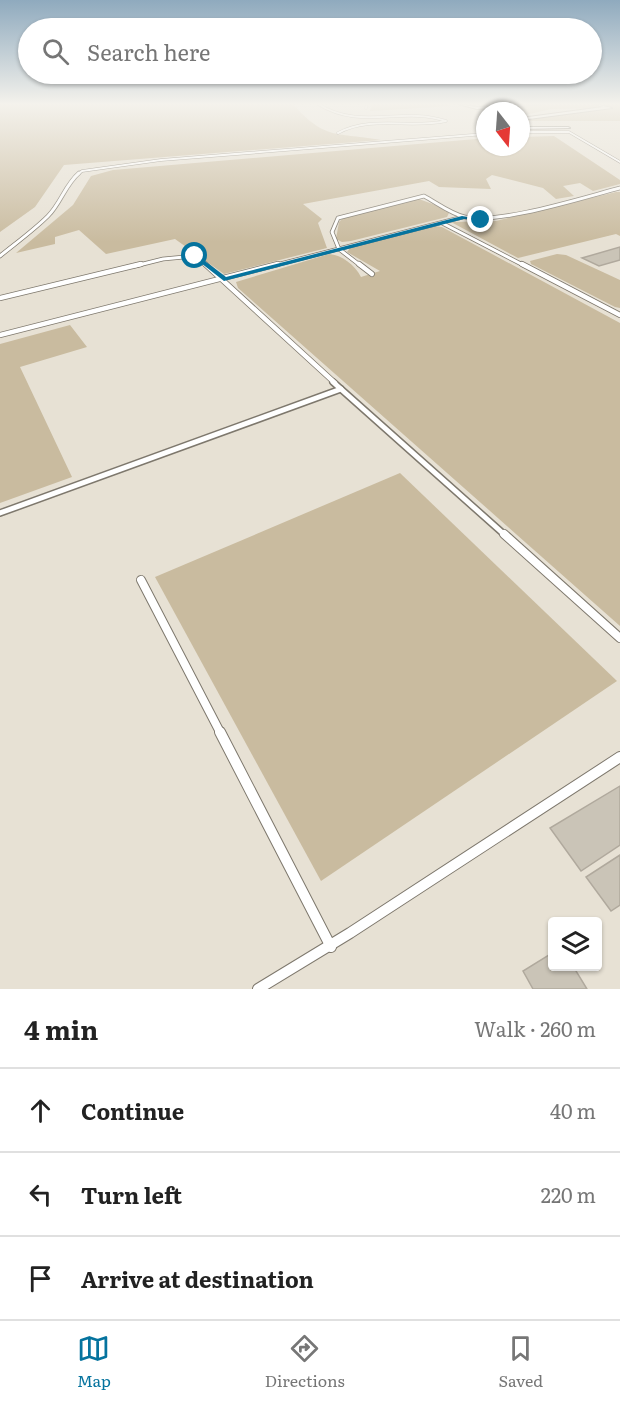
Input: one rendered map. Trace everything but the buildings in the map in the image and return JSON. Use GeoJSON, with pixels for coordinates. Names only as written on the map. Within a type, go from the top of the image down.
{"type":"FeatureCollection","features":[{"type":"Feature","properties":{"kind":"lane"},"geometry":{"type":"LineString","coordinates":[[0,256],[48,216],[59,203],[71,180],[82,171],[161,160],[284,150]]}},
{"type":"Feature","properties":{"kind":"lane"},"geometry":{"type":"LineString","coordinates":[[600,150],[620,162]]}},
{"type":"Feature","properties":{"kind":"lane"},"geometry":{"type":"LineString","coordinates":[[372,273],[339,249],[332,232],[333,223],[345,214],[424,196],[464,217],[488,220],[620,188]]}},
{"type":"Feature","properties":{"kind":"lane"},"geometry":{"type":"LineString","coordinates":[[0,335],[464,217]]}},
{"type":"Feature","properties":{"kind":"lane"},"geometry":{"type":"LineString","coordinates":[[441,223],[619,314]]}},
{"type":"Feature","properties":{"kind":"lane"},"geometry":{"type":"LineString","coordinates":[[0,297],[182,256],[195,256],[224,279],[341,389],[620,638]]}},
{"type":"Feature","properties":{"kind":"lane"},"geometry":{"type":"LineString","coordinates":[[0,513],[341,389]]}},
{"type":"Feature","properties":{"kind":"lane"},"geometry":{"type":"LineString","coordinates":[[141,580],[331,947]]}},
{"type":"Feature","properties":{"kind":"lane"},"geometry":{"type":"LineString","coordinates":[[258,989],[331,947],[527,813],[620,757]]}},
{"type":"Feature","properties":{"kind":"shaded area"},"geometry":{"type":"Polygon","coordinates":[[[0,150],[252,150],[64,165],[35,207],[0,232],[0,150]]]}},
{"type":"Feature","properties":{"kind":"shaded area"},"geometry":{"type":"Polygon","coordinates":[[[345,150],[476,150],[476,156],[530,156],[530,150],[575,150],[620,180],[620,184],[593,191],[580,183],[563,186],[574,196],[556,199],[543,188],[492,175],[486,179],[491,189],[439,187],[429,181],[303,204],[322,219],[318,223],[327,248],[224,274],[175,239],[106,254],[79,230],[55,237],[55,244],[16,253],[73,205],[91,176],[113,170],[345,150]]]}},
{"type":"Feature","properties":{"kind":"shaded area"},"geometry":{"type":"Polygon","coordinates":[[[620,192],[620,236],[616,234],[518,258],[451,222],[496,221],[620,192]]]}},
{"type":"Feature","properties":{"kind":"shaded area"},"geometry":{"type":"Polygon","coordinates":[[[416,198],[441,207],[449,213],[447,217],[351,241],[342,242],[336,239],[339,222],[346,215],[416,198]]]}},
{"type":"Feature","properties":{"kind":"shaded area"},"geometry":{"type":"Polygon","coordinates":[[[435,226],[442,227],[620,323],[620,626],[238,288],[236,282],[329,254],[348,261],[361,277],[380,271],[347,252],[350,248],[435,226]]]}},
{"type":"Feature","properties":{"kind":"shaded area"},"geometry":{"type":"Polygon","coordinates":[[[557,254],[566,255],[620,280],[620,308],[531,264],[530,261],[557,254]]]}},
{"type":"Feature","properties":{"kind":"shaded area"},"geometry":{"type":"Polygon","coordinates":[[[70,325],[87,347],[20,367],[72,477],[0,503],[0,344],[70,325]]]}},
{"type":"Feature","properties":{"kind":"shaded area"},"geometry":{"type":"Polygon","coordinates":[[[400,473],[617,681],[321,881],[155,577],[400,473]]]}},
{"type":"Feature","properties":{"kind":"route"},"geometry":{"type":"LineString","coordinates":[[195,256],[224,279],[464,217],[481,220]]}}]}
